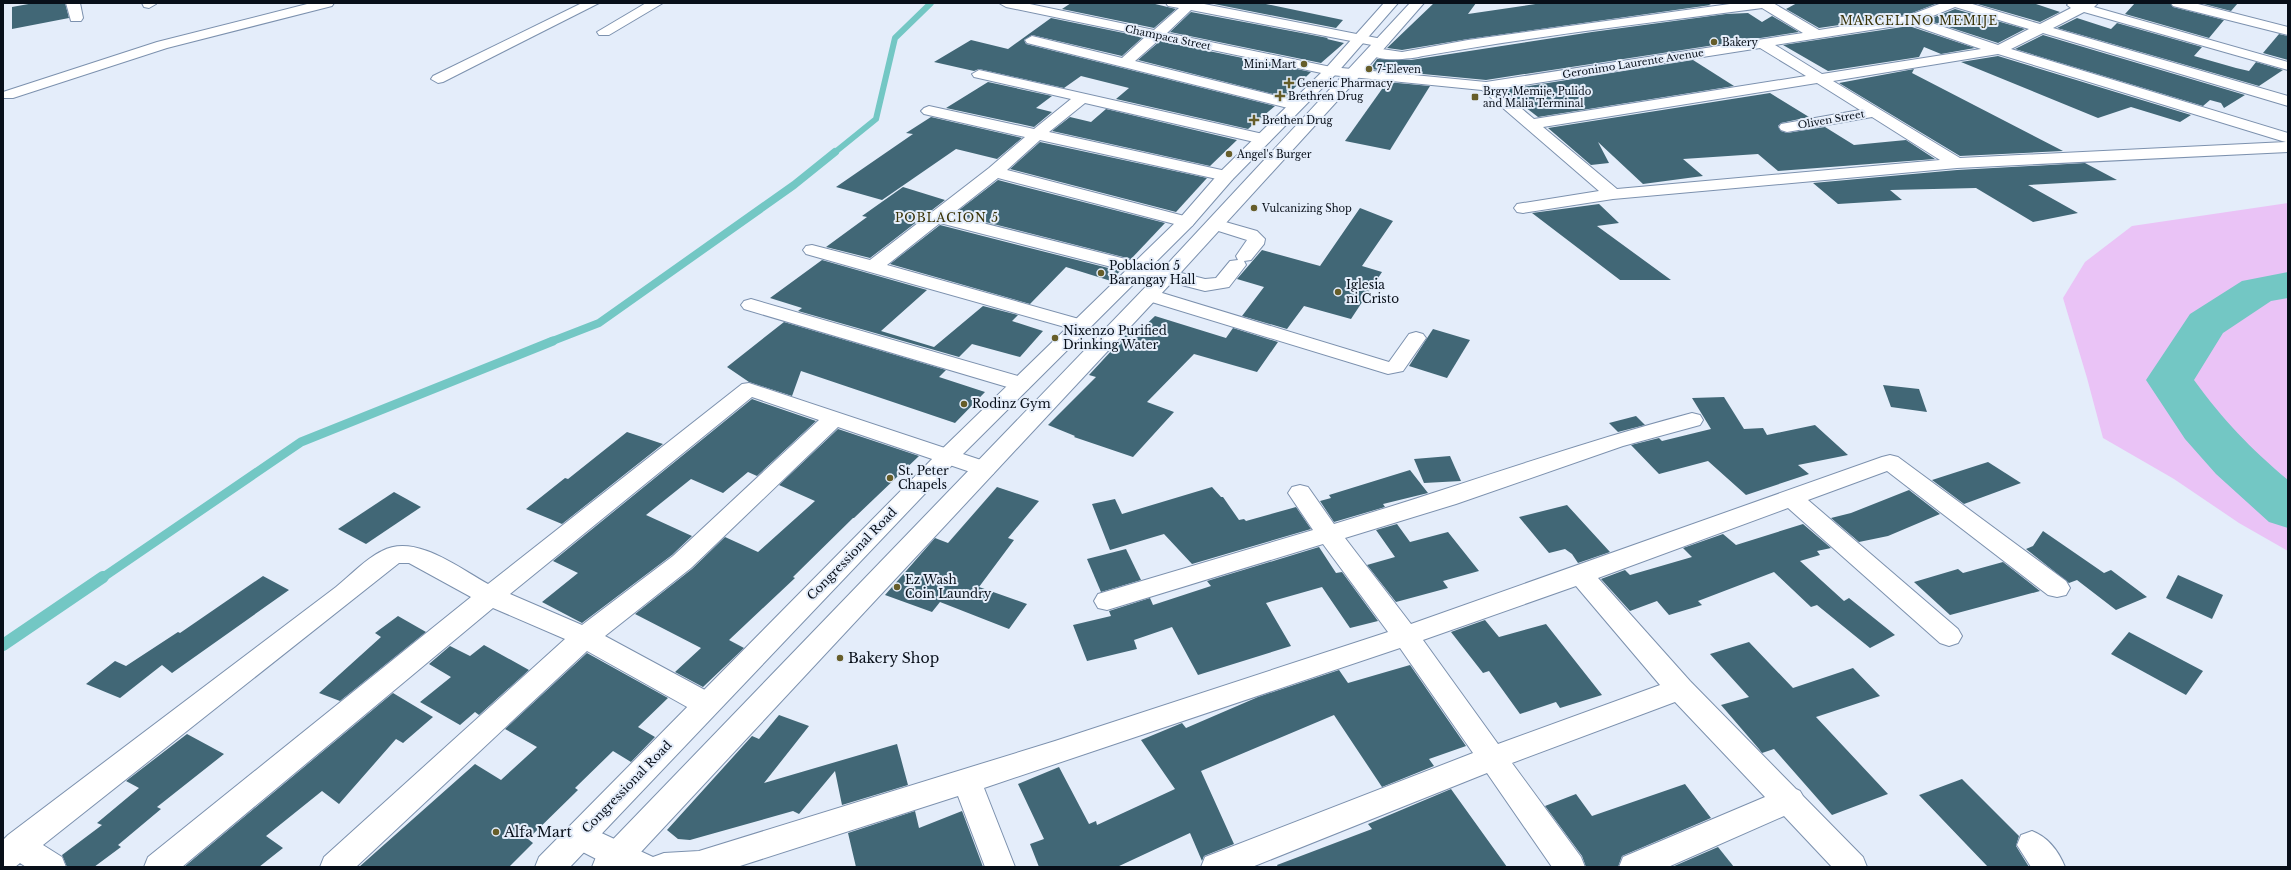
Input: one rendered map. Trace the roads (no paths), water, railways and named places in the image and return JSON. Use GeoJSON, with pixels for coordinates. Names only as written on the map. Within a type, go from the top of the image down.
{"type":"FeatureCollection","features":[{"type":"Feature","properties":{"kind":"street"},"geometry":{"type":"LineString","coordinates":[[73,3],[76,18]]}},
{"type":"Feature","properties":{"kind":"street"},"geometry":{"type":"LineString","coordinates":[[8,94],[162,45],[327,3]]}},
{"type":"Feature","properties":{"kind":"street"},"geometry":{"type":"LineString","coordinates":[[438,78],[592,3]]}},
{"type":"Feature","properties":{"kind":"street"},"geometry":{"type":"LineString","coordinates":[[604,32],[656,3]]}},
{"type":"Feature","properties":{"kind":"street","name":"Champaca Street"},"geometry":{"type":"LineString","coordinates":[[1006,3],[1331,71],[1355,73]]}},
{"type":"Feature","properties":{"kind":"street"},"geometry":{"type":"LineString","coordinates":[[1173,3],[1189,4],[1358,38],[1402,56],[1468,44],[1765,3],[1817,35]]}},
{"type":"Feature","properties":{"kind":"street","name":"Congressional Road"},"geometry":{"type":"LineString","coordinates":[[550,867],[706,704],[948,456],[1079,325],[1186,222],[1226,176],[1331,71],[1358,38],[1391,3]]}},
{"type":"Feature","properties":{"kind":"street"},"geometry":{"type":"LineString","coordinates":[[580,836],[623,863],[984,469],[1149,295],[1418,3]]}},
{"type":"Feature","properties":{"kind":"street"},"geometry":{"type":"LineString","coordinates":[[1954,3],[2039,29],[2288,100]]}},
{"type":"Feature","properties":{"kind":"street","name":"Geronimo Laurente Avenue"},"geometry":{"type":"LineString","coordinates":[[1355,73],[1462,85],[1486,86],[1910,20],[1954,3]]}},
{"type":"Feature","properties":{"kind":"street"},"geometry":{"type":"LineString","coordinates":[[2069,3],[2087,5],[2288,66]]}},
{"type":"Feature","properties":{"kind":"street"},"geometry":{"type":"LineString","coordinates":[[2178,3],[2288,31]]}},
{"type":"Feature","properties":{"kind":"street"},"geometry":{"type":"LineString","coordinates":[[1126,62],[1189,4]]}},
{"type":"Feature","properties":{"kind":"street"},"geometry":{"type":"LineString","coordinates":[[1531,124],[1999,50],[2087,5]]}},
{"type":"Feature","properties":{"kind":"street"},"geometry":{"type":"LineString","coordinates":[[1910,20],[1999,50],[2288,138]]}},
{"type":"Feature","properties":{"kind":"street"},"geometry":{"type":"LineString","coordinates":[[1032,40],[1296,105]]}},
{"type":"Feature","properties":{"kind":"street"},"geometry":{"type":"LineString","coordinates":[[1762,43],[1821,77],[1958,163]]}},
{"type":"Feature","properties":{"kind":"street"},"geometry":{"type":"LineString","coordinates":[[979,74],[1263,139]]}},
{"type":"Feature","properties":{"kind":"street"},"geometry":{"type":"LineString","coordinates":[[2269,95],[2283,82]]}},
{"type":"Feature","properties":{"kind":"street"},"geometry":{"type":"LineString","coordinates":[[1486,86],[1614,194]]}},
{"type":"Feature","properties":{"kind":"street"},"geometry":{"type":"LineString","coordinates":[[874,266],[995,172],[1036,135],[1082,98]]}},
{"type":"Feature","properties":{"kind":"street"},"geometry":{"type":"LineString","coordinates":[[929,111],[1226,176]]}},
{"type":"Feature","properties":{"kind":"street","name":"Oliven Street"},"geometry":{"type":"LineString","coordinates":[[1787,127],[1876,112]]}},
{"type":"Feature","properties":{"kind":"street"},"geometry":{"type":"LineString","coordinates":[[1523,208],[1614,194],[1958,163],[2288,147]]}},
{"type":"Feature","properties":{"kind":"street"},"geometry":{"type":"LineString","coordinates":[[995,172],[1186,222]]}},
{"type":"Feature","properties":{"kind":"street"},"geometry":{"type":"LineString","coordinates":[[938,217],[1166,276],[1213,285],[1222,283],[1255,244],[1256,239],[1251,235],[1215,224]]}},
{"type":"Feature","properties":{"kind":"street"},"geometry":{"type":"LineString","coordinates":[[812,250],[874,266],[1079,325]]}},
{"type":"Feature","properties":{"kind":"street"},"geometry":{"type":"LineString","coordinates":[[1149,295],[1388,368],[1396,367],[1416,338]]}},
{"type":"Feature","properties":{"kind":"street"},"geometry":{"type":"LineString","coordinates":[[751,305],[1021,384]]}},
{"type":"Feature","properties":{"kind":"street"},"geometry":{"type":"LineString","coordinates":[[159,867],[490,596],[749,389],[984,469]]}},
{"type":"Feature","properties":{"kind":"street"},"geometry":{"type":"LineString","coordinates":[[335,867],[585,637],[682,562],[834,418]]}},
{"type":"Feature","properties":{"kind":"street"},"geometry":{"type":"LineString","coordinates":[[1107,601],[1448,498],[1615,441],[1692,420]]}},
{"type":"Feature","properties":{"kind":"street"},"geometry":{"type":"LineString","coordinates":[[664,867],[699,866],[967,782],[1406,636],[1581,575],[1890,462],[2057,588]]}},
{"type":"Feature","properties":{"kind":"street"},"geometry":{"type":"LineString","coordinates":[[1300,493],[1328,533],[1406,636],[1570,867]]}},
{"type":"Feature","properties":{"kind":"street"},"geometry":{"type":"LineString","coordinates":[[1791,498],[1949,636]]}},
{"type":"Feature","properties":{"kind":"street"},"geometry":{"type":"LineString","coordinates":[[11,851],[346,594],[390,557],[402,553],[415,556],[490,596],[585,637],[706,704]]}},
{"type":"Feature","properties":{"kind":"street"},"geometry":{"type":"LineString","coordinates":[[1581,575],[1680,689],[1790,800],[1852,867]]}},
{"type":"Feature","properties":{"kind":"street"},"geometry":{"type":"LineString","coordinates":[[1216,867],[1492,758],[1680,689]]}},
{"type":"Feature","properties":{"kind":"street"},"geometry":{"type":"LineString","coordinates":[[967,782],[1000,867]]}},
{"type":"Feature","properties":{"kind":"street"},"geometry":{"type":"LineString","coordinates":[[1634,867],[1790,800]]}},
{"type":"Feature","properties":{"kind":"street"},"geometry":{"type":"LineString","coordinates":[[11,851],[51,867]]}},
{"type":"Feature","properties":{"kind":"waterway"},"geometry":{"type":"LineString","coordinates":[[834,153],[876,119],[895,38],[931,3]]}},
{"type":"Feature","properties":{"kind":"waterway"},"geometry":{"type":"LineString","coordinates":[[550,342],[599,323],[794,185],[835,152]]}},
{"type":"Feature","properties":{"kind":"waterway"},"geometry":{"type":"LineString","coordinates":[[2288,285],[2258,290],[2206,324],[2170,380],[2203,428],[2234,462],[2288,509]]}},
{"type":"Feature","properties":{"kind":"waterway"},"geometry":{"type":"LineString","coordinates":[[102,578],[301,442],[553,341]]}},
{"type":"Feature","properties":{"kind":"waterway"},"geometry":{"type":"LineString","coordinates":[[3,645],[103,577]]}},
{"type":"Feature","properties":{"kind":"place","name":"Bakery"},"geometry":{"type":"Point","coordinates":[1714,42]}},
{"type":"Feature","properties":{"kind":"place","name":"Mini Mart"},"geometry":{"type":"Point","coordinates":[1304,64]}},
{"type":"Feature","properties":{"kind":"place","name":"7-Eleven"},"geometry":{"type":"Point","coordinates":[1369,69]}},
{"type":"Feature","properties":{"kind":"place","name":"Generic Pharmacy"},"geometry":{"type":"Point","coordinates":[1289,83]}},
{"type":"Feature","properties":{"kind":"place","name":"Brethren Drug"},"geometry":{"type":"Point","coordinates":[1280,96]}},
{"type":"Feature","properties":{"kind":"place","name":"Brgy. Memije, Pulido and Malia Terminal"},"geometry":{"type":"Point","coordinates":[1475,97]}},
{"type":"Feature","properties":{"kind":"place","name":"Brethen Drug"},"geometry":{"type":"Point","coordinates":[1254,120]}},
{"type":"Feature","properties":{"kind":"place","name":"Angel's Burger"},"geometry":{"type":"Point","coordinates":[1229,154]}},
{"type":"Feature","properties":{"kind":"place","name":"Vulcanizing Shop"},"geometry":{"type":"Point","coordinates":[1254,208]}},
{"type":"Feature","properties":{"kind":"place","name":"Poblacion 5 Barangay Hall"},"geometry":{"type":"Point","coordinates":[1101,273]}},
{"type":"Feature","properties":{"kind":"place","name":"Iglesia ni Cristo"},"geometry":{"type":"Point","coordinates":[1338,292]}},
{"type":"Feature","properties":{"kind":"place","name":"Nixenzo Purified Drinking Water"},"geometry":{"type":"Point","coordinates":[1055,338]}},
{"type":"Feature","properties":{"kind":"place","name":"Rodinz Gym"},"geometry":{"type":"Point","coordinates":[964,404]}},
{"type":"Feature","properties":{"kind":"place","name":"St. Peter Chapels"},"geometry":{"type":"Point","coordinates":[890,478]}},
{"type":"Feature","properties":{"kind":"place","name":"Ez Wash Coin Laundry"},"geometry":{"type":"Point","coordinates":[897,587]}},
{"type":"Feature","properties":{"kind":"place","name":"Bakery Shop"},"geometry":{"type":"Point","coordinates":[840,658]}},
{"type":"Feature","properties":{"kind":"place","name":"Alfa Mart"},"geometry":{"type":"Point","coordinates":[496,832]}},
{"type":"Feature","properties":{"kind":"district","name":"MARCELINO MEMIJE"},"geometry":{"type":"Point","coordinates":[1919,21]}},
{"type":"Feature","properties":{"kind":"district","name":"POBLACION 5"},"geometry":{"type":"Point","coordinates":[947,218]}}]}
